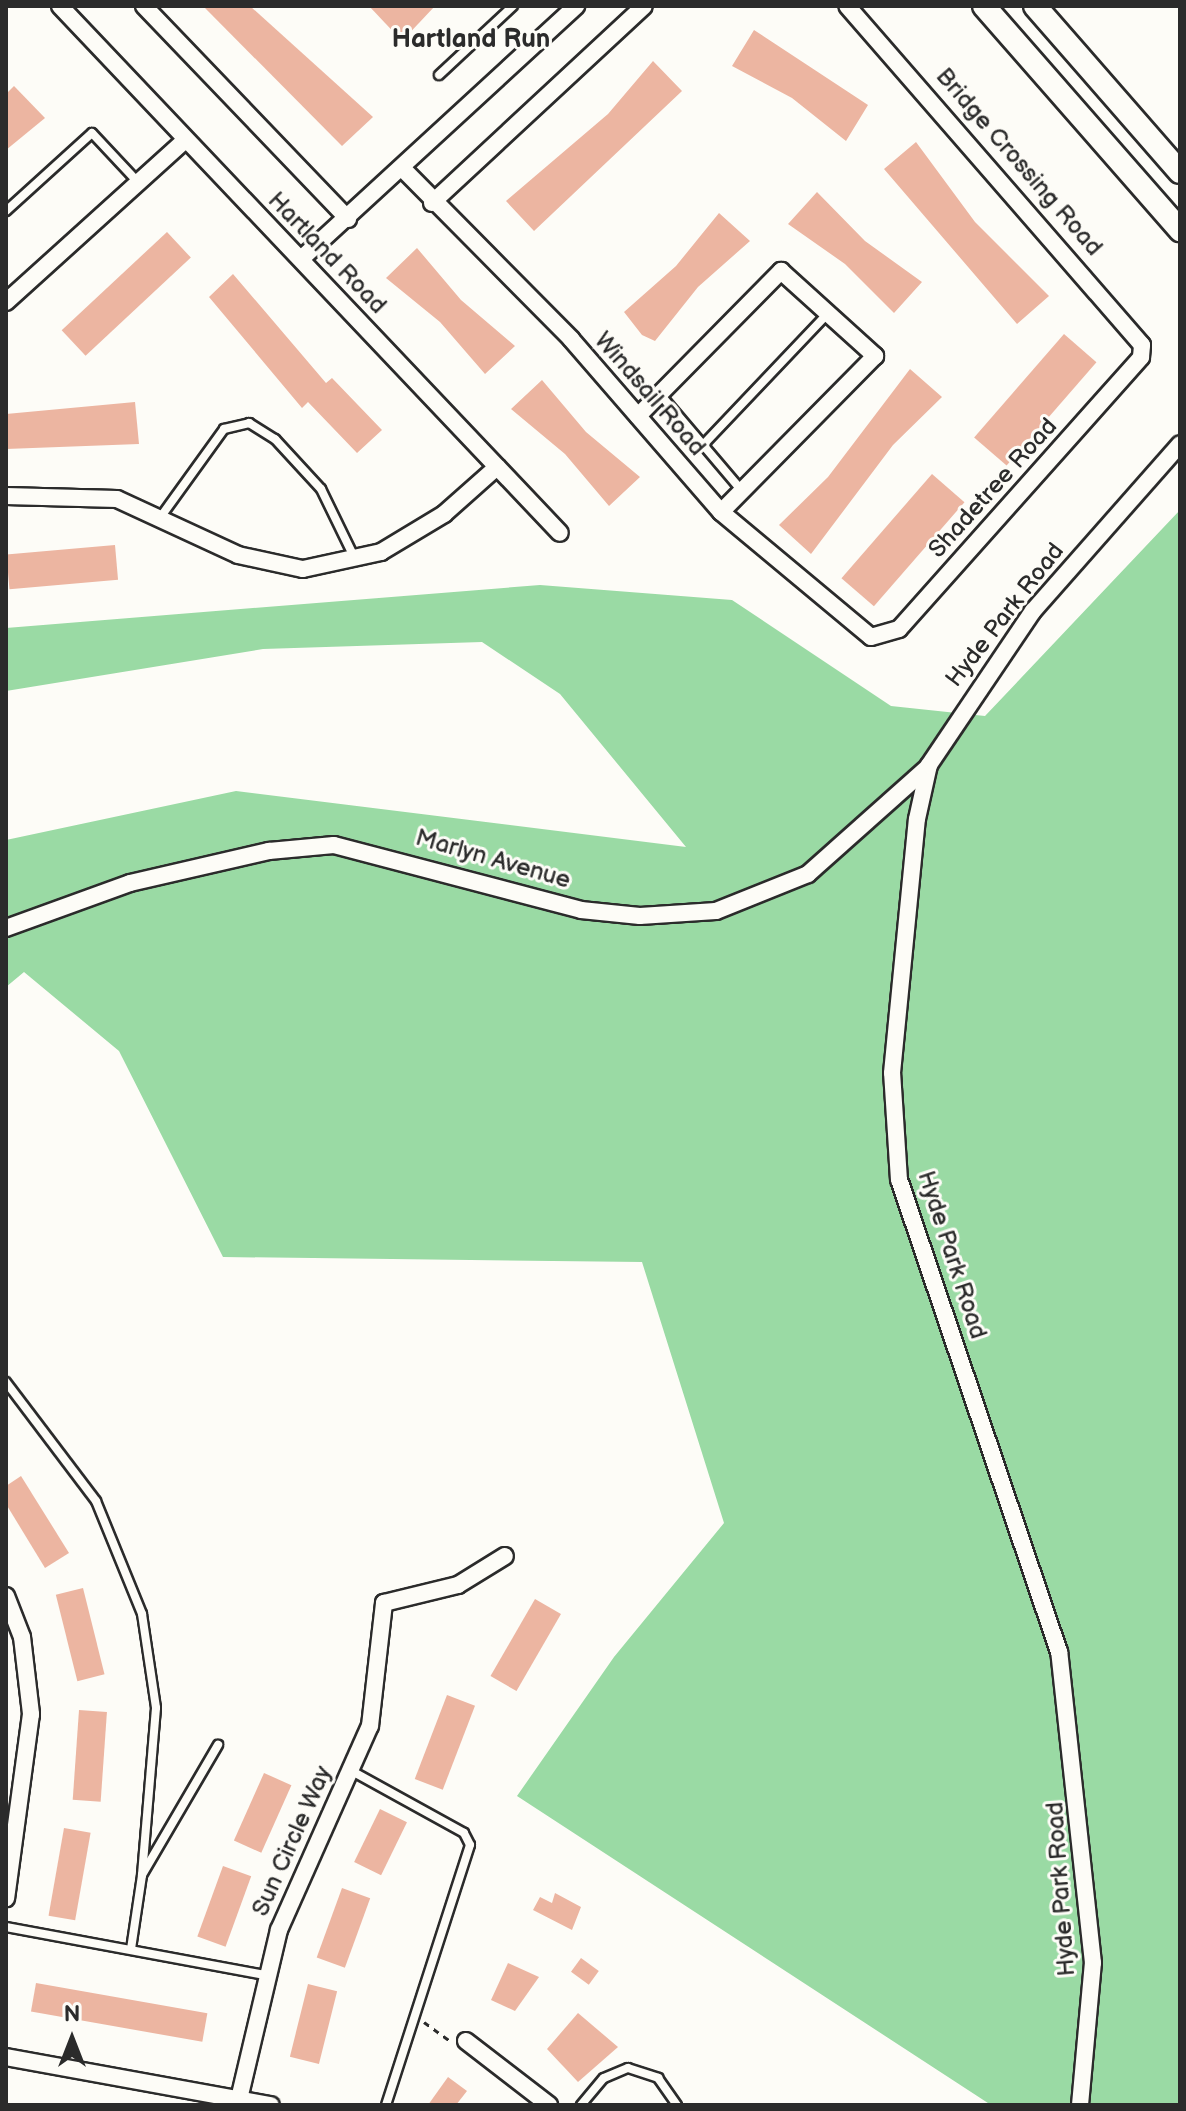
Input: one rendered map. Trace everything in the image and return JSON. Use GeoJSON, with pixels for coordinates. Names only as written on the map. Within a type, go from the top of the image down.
{"type":"FeatureCollection","features":[{"type":"Feature","properties":{"kind":"main road"},"geometry":{"type":"LineString","coordinates":[[984,6],[1180,230]]}},
{"type":"Feature","properties":{"kind":"main road"},"geometry":{"type":"LineString","coordinates":[[1035,6],[1180,172]]}},
{"type":"Feature","properties":{"kind":"street","name":"Hartland Road"},"geometry":{"type":"LineString","coordinates":[[60,6],[560,533]]}},
{"type":"Feature","properties":{"kind":"street"},"geometry":{"type":"LineString","coordinates":[[144,6],[348,219]]}},
{"type":"Feature","properties":{"kind":"street"},"geometry":{"type":"LineString","coordinates":[[301,259],[404,170],[576,6]]}},
{"type":"Feature","properties":{"kind":"street","name":"Bridge Crossing Road"},"geometry":{"type":"LineString","coordinates":[[847,6],[1118,312],[1141,357]]}},
{"type":"Feature","properties":{"kind":"street"},"geometry":{"type":"LineString","coordinates":[[432,203],[632,9]]}},
{"type":"Feature","properties":{"kind":"street"},"geometry":{"type":"LineString","coordinates":[[6,302],[136,180],[185,140]]}},
{"type":"Feature","properties":{"kind":"street","name":"Windsail Road"},"geometry":{"type":"LineString","coordinates":[[404,170],[432,203],[638,416],[721,512],[871,637]]}},
{"type":"Feature","properties":{"kind":"street"},"geometry":{"type":"LineString","coordinates":[[638,416],[781,271],[875,356],[721,512]]}},
{"type":"Feature","properties":{"kind":"street","name":"Shadetree Road"},"geometry":{"type":"LineString","coordinates":[[871,637],[899,629],[1141,357]]}},
{"type":"Feature","properties":{"kind":"street","name":"Hyde Park Road"},"geometry":{"type":"LineString","coordinates":[[1080,2105],[1091,2010],[1090,1897],[1059,1652],[916,1235],[891,1118],[914,842],[929,765],[1033,611],[1180,444]]}},
{"type":"Feature","properties":{"kind":"street"},"geometry":{"type":"LineString","coordinates":[[6,496],[89,494],[162,515],[270,565],[303,569],[381,552],[444,514],[497,467]]}},
{"type":"Feature","properties":{"kind":"street","name":"Marlyn Avenue"},"geometry":{"type":"LineString","coordinates":[[6,928],[130,883],[269,851],[334,845],[581,910],[640,916],[716,911],[808,874],[929,765]]}},
{"type":"Feature","properties":{"kind":"street","name":"Sun Circle Way"},"geometry":{"type":"LineString","coordinates":[[239,2099],[264,1975],[377,1698],[384,1603],[458,1585],[505,1556]]}},
{"type":"Feature","properties":{"kind":"street"},"geometry":{"type":"LineString","coordinates":[[6,1596],[22,1637],[31,1714],[6,1898]]}},
{"type":"Feature","properties":{"kind":"street"},"geometry":{"type":"LineString","coordinates":[[466,2041],[549,2105]]}},
{"type":"Feature","properties":{"kind":"street"},"geometry":{"type":"LineString","coordinates":[[6,2057],[271,2105]]}},
{"type":"Feature","properties":{"kind":"lane"},"geometry":{"type":"LineString","coordinates":[[439,75],[513,6]]}},
{"type":"Feature","properties":{"kind":"lane"},"geometry":{"type":"LineString","coordinates":[[6,211],[92,133],[136,180]]}},
{"type":"Feature","properties":{"kind":"lane"},"geometry":{"type":"LineString","coordinates":[[702,446],[828,313]]}},
{"type":"Feature","properties":{"kind":"lane"},"geometry":{"type":"LineString","coordinates":[[659,393],[743,491]]}},
{"type":"Feature","properties":{"kind":"lane"},"geometry":{"type":"LineString","coordinates":[[162,515],[224,429],[249,423],[275,439],[321,489],[355,559]]}},
{"type":"Feature","properties":{"kind":"lane"},"geometry":{"type":"LineString","coordinates":[[6,1382],[96,1501],[142,1614],[156,1708],[142,1875],[131,1949]]}},
{"type":"Feature","properties":{"kind":"lane"},"geometry":{"type":"LineString","coordinates":[[142,1875],[218,1745]]}},
{"type":"Feature","properties":{"kind":"lane"},"geometry":{"type":"LineString","coordinates":[[349,1770],[464,1833],[470,1845],[386,2105]]}},
{"type":"Feature","properties":{"kind":"lane"},"geometry":{"type":"LineString","coordinates":[[6,1927],[264,1975]]}},
{"type":"Feature","properties":{"kind":"lane"},"geometry":{"type":"LineString","coordinates":[[581,2105],[604,2078],[628,2068],[658,2078],[677,2105]]}},
{"type":"Feature","properties":{"kind":"path"},"geometry":{"type":"LineString","coordinates":[[413,2018],[457,2048],[466,2041]]}},
{"type":"Feature","properties":{"kind":"green space"},"geometry":{"type":"Polygon","coordinates":[[[1180,510],[1180,2105],[991,2105],[517,1796],[614,1657],[724,1523],[642,1262],[223,1257],[119,1051],[24,972],[6,987],[6,840],[236,791],[686,847],[560,694],[482,642],[263,649],[6,691],[6,628],[540,585],[732,600],[891,706],[985,716],[1180,510]]]}},
{"type":"Feature","properties":{"kind":"building"},"geometry":{"type":"Polygon","coordinates":[[[203,6],[250,6],[373,117],[342,146],[203,6]]]}},
{"type":"Feature","properties":{"kind":"building"},"geometry":{"type":"Polygon","coordinates":[[[369,6],[435,6],[402,41],[369,6]]]}},
{"type":"Feature","properties":{"kind":"building"},"geometry":{"type":"Polygon","coordinates":[[[754,30],[868,105],[846,141],[792,98],[732,66],[754,30]]]}},
{"type":"Feature","properties":{"kind":"building"},"geometry":{"type":"Polygon","coordinates":[[[653,61],[682,91],[534,231],[506,201],[608,114],[653,61]]]}},
{"type":"Feature","properties":{"kind":"building"},"geometry":{"type":"Polygon","coordinates":[[[14,86],[45,118],[6,150],[6,94],[14,86]]]}},
{"type":"Feature","properties":{"kind":"building"},"geometry":{"type":"Polygon","coordinates":[[[916,142],[975,222],[1049,296],[1017,324],[884,169],[916,142]]]}},
{"type":"Feature","properties":{"kind":"building"},"geometry":{"type":"Polygon","coordinates":[[[817,192],[865,241],[922,282],[894,313],[845,264],[788,224],[817,192]]]}},
{"type":"Feature","properties":{"kind":"building"},"geometry":{"type":"Polygon","coordinates":[[[719,213],[750,241],[698,287],[655,341],[642,335],[624,312],[676,266],[719,213]]]}},
{"type":"Feature","properties":{"kind":"building"},"geometry":{"type":"Polygon","coordinates":[[[167,232],[191,258],[86,356],[62,330],[167,232]]]}},
{"type":"Feature","properties":{"kind":"building"},"geometry":{"type":"Polygon","coordinates":[[[417,248],[461,300],[515,346],[485,374],[440,322],[386,278],[417,248]]]}},
{"type":"Feature","properties":{"kind":"building"},"geometry":{"type":"Polygon","coordinates":[[[233,274],[326,383],[332,378],[382,430],[357,453],[308,402],[302,408],[209,297],[233,274]]]}},
{"type":"Feature","properties":{"kind":"building"},"geometry":{"type":"Polygon","coordinates":[[[1064,334],[1096,362],[1007,466],[974,437],[1064,334]]]}},
{"type":"Feature","properties":{"kind":"building"},"geometry":{"type":"Polygon","coordinates":[[[910,369],[942,397],[893,445],[811,554],[779,525],[828,477],[910,369]]]}},
{"type":"Feature","properties":{"kind":"building"},"geometry":{"type":"Polygon","coordinates":[[[542,380],[586,432],[640,477],[609,506],[565,454],[511,409],[542,380]]]}},
{"type":"Feature","properties":{"kind":"building"},"geometry":{"type":"Polygon","coordinates":[[[135,402],[139,444],[6,449],[6,414],[135,402]]]}},
{"type":"Feature","properties":{"kind":"building"},"geometry":{"type":"Polygon","coordinates":[[[932,474],[964,502],[874,606],[841,578],[932,474]]]}},
{"type":"Feature","properties":{"kind":"building"},"geometry":{"type":"Polygon","coordinates":[[[115,545],[118,580],[9,589],[6,554],[115,545]]]}},
{"type":"Feature","properties":{"kind":"building"},"geometry":{"type":"Polygon","coordinates":[[[21,1476],[69,1553],[45,1568],[6,1504],[6,1486],[21,1476]]]}},
{"type":"Feature","properties":{"kind":"building"},"geometry":{"type":"Polygon","coordinates":[[[83,1588],[105,1674],[77,1681],[56,1595],[83,1588]]]}},
{"type":"Feature","properties":{"kind":"building"},"geometry":{"type":"Polygon","coordinates":[[[535,1599],[561,1614],[516,1691],[490,1676],[535,1599]]]}},
{"type":"Feature","properties":{"kind":"building"},"geometry":{"type":"Polygon","coordinates":[[[447,1695],[475,1706],[443,1790],[415,1779],[447,1695]]]}},
{"type":"Feature","properties":{"kind":"building"},"geometry":{"type":"Polygon","coordinates":[[[79,1710],[107,1712],[101,1802],[73,1800],[79,1710]]]}},
{"type":"Feature","properties":{"kind":"building"},"geometry":{"type":"Polygon","coordinates":[[[264,1773],[291,1785],[261,1853],[234,1841],[264,1773]]]}},
{"type":"Feature","properties":{"kind":"building"},"geometry":{"type":"Polygon","coordinates":[[[380,1809],[407,1822],[381,1875],[354,1862],[380,1809]]]}},
{"type":"Feature","properties":{"kind":"building"},"geometry":{"type":"Polygon","coordinates":[[[64,1828],[91,1833],[75,1920],[49,1916],[64,1828]]]}},
{"type":"Feature","properties":{"kind":"building"},"geometry":{"type":"Polygon","coordinates":[[[223,1866],[251,1876],[226,1947],[197,1936],[223,1866]]]}},
{"type":"Feature","properties":{"kind":"building"},"geometry":{"type":"Polygon","coordinates":[[[342,1888],[370,1898],[345,1968],[317,1958],[342,1888]]]}},
{"type":"Feature","properties":{"kind":"building"},"geometry":{"type":"Polygon","coordinates":[[[555,1893],[581,1907],[572,1930],[533,1910],[540,1897],[552,1903],[555,1893]]]}},
{"type":"Feature","properties":{"kind":"building"},"geometry":{"type":"Polygon","coordinates":[[[581,1958],[599,1971],[589,1985],[571,1972],[581,1958]]]}},
{"type":"Feature","properties":{"kind":"building"},"geometry":{"type":"Polygon","coordinates":[[[508,1963],[539,1977],[515,2011],[491,2000],[508,1963]]]}},
{"type":"Feature","properties":{"kind":"building"},"geometry":{"type":"Polygon","coordinates":[[[36,1983],[207,2013],[202,2042],[31,2012],[36,1983]]]}},
{"type":"Feature","properties":{"kind":"building"},"geometry":{"type":"Polygon","coordinates":[[[308,1984],[337,1991],[319,2064],[290,2057],[308,1984]]]}},
{"type":"Feature","properties":{"kind":"building"},"geometry":{"type":"Polygon","coordinates":[[[578,2013],[618,2047],[578,2082],[547,2049],[578,2013]]]}},
{"type":"Feature","properties":{"kind":"building"},"geometry":{"type":"Polygon","coordinates":[[[448,2077],[467,2091],[456,2105],[428,2105],[448,2077]]]}},
{"type":"Feature","properties":{"kind":"district","name":"Hartland Run"},"geometry":{"type":"Point","coordinates":[471,40]}}]}
